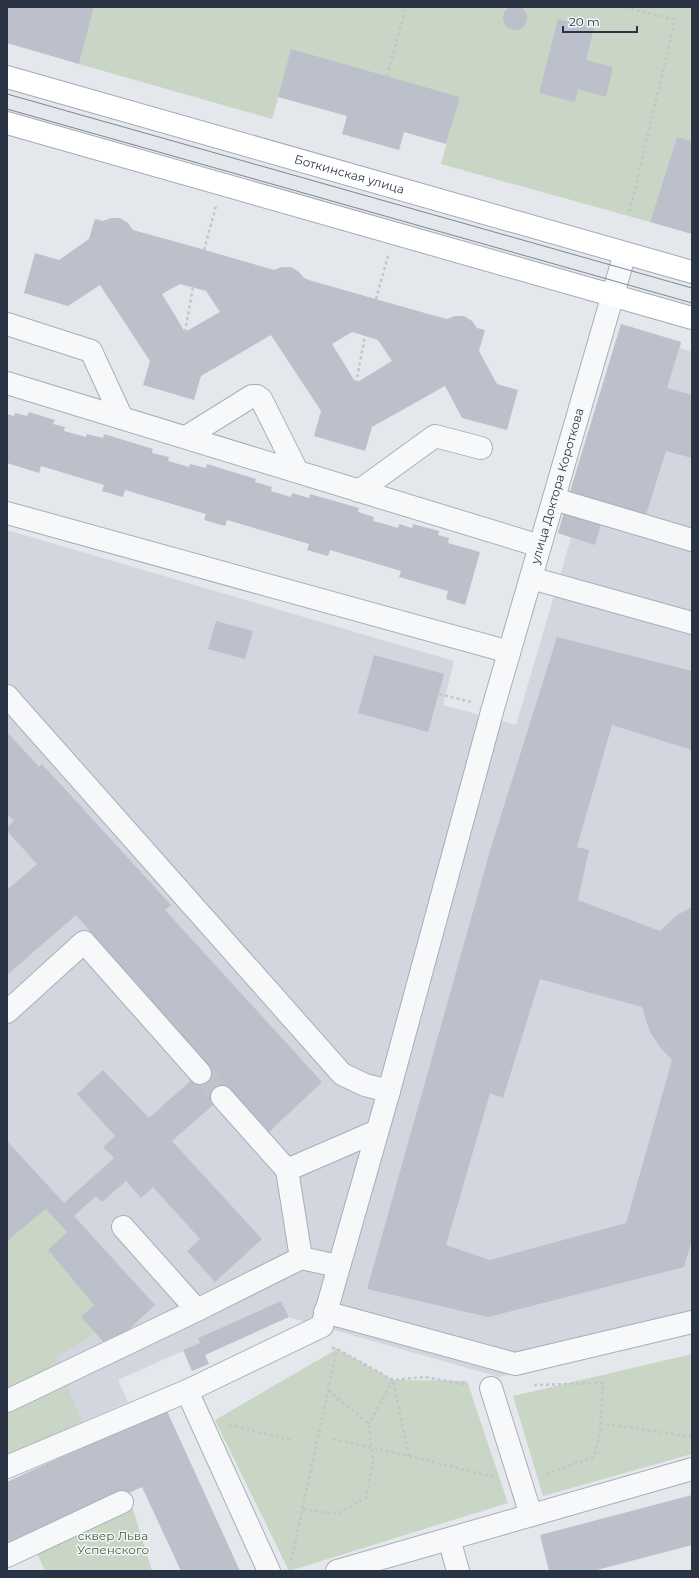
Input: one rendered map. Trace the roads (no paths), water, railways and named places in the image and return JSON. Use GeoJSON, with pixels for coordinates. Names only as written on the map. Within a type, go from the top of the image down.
{"type":"FeatureCollection","features":[{"type":"Feature","properties":{"kind":"main road","name":"Боткинская улица"},"geometry":{"type":"LineString","coordinates":[[7,77],[692,272]]}},
{"type":"Feature","properties":{"kind":"main road"},"geometry":{"type":"LineString","coordinates":[[7,123],[692,318]]}},
{"type":"Feature","properties":{"kind":"street","name":"улица Доктора Короткова"},"geometry":{"type":"LineString","coordinates":[[324,1319],[491,713],[625,253]]}},
{"type":"Feature","properties":{"kind":"street"},"geometry":{"type":"LineString","coordinates":[[7,324],[91,351],[122,418]]}},
{"type":"Feature","properties":{"kind":"street"},"geometry":{"type":"LineString","coordinates":[[7,382],[540,546]]}},
{"type":"Feature","properties":{"kind":"street"},"geometry":{"type":"LineString","coordinates":[[186,437],[252,396],[258,396],[261,399],[297,471]]}},
{"type":"Feature","properties":{"kind":"street"},"geometry":{"type":"LineString","coordinates":[[359,491],[435,436],[481,448]]}},
{"type":"Feature","properties":{"kind":"street"},"geometry":{"type":"LineString","coordinates":[[554,499],[692,540]]}},
{"type":"Feature","properties":{"kind":"street"},"geometry":{"type":"LineString","coordinates":[[7,513],[509,652]]}},
{"type":"Feature","properties":{"kind":"street"},"geometry":{"type":"LineString","coordinates":[[530,578],[692,624]]}},
{"type":"Feature","properties":{"kind":"street"},"geometry":{"type":"LineString","coordinates":[[7,696],[342,1074],[365,1085],[388,1091]]}},
{"type":"Feature","properties":{"kind":"street"},"geometry":{"type":"LineString","coordinates":[[7,1012],[84,942],[200,1073]]}},
{"type":"Feature","properties":{"kind":"street"},"geometry":{"type":"LineString","coordinates":[[222,1097],[287,1170],[301,1258]]}},
{"type":"Feature","properties":{"kind":"street"},"geometry":{"type":"LineString","coordinates":[[287,1170],[377,1131]]}},
{"type":"Feature","properties":{"kind":"street"},"geometry":{"type":"LineString","coordinates":[[123,1227],[197,1310]]}},
{"type":"Feature","properties":{"kind":"street"},"geometry":{"type":"LineString","coordinates":[[7,1401],[197,1310],[301,1258],[338,1266]]}},
{"type":"Feature","properties":{"kind":"street"},"geometry":{"type":"LineString","coordinates":[[7,1467],[187,1392],[324,1319],[515,1364],[692,1322]]}},
{"type":"Feature","properties":{"kind":"street"},"geometry":{"type":"LineString","coordinates":[[491,1388],[531,1515]]}},
{"type":"Feature","properties":{"kind":"street"},"geometry":{"type":"LineString","coordinates":[[187,1392],[269,1571]]}},
{"type":"Feature","properties":{"kind":"street"},"geometry":{"type":"LineString","coordinates":[[337,1571],[692,1469]]}},
{"type":"Feature","properties":{"kind":"street"},"geometry":{"type":"LineString","coordinates":[[7,1556],[122,1502]]}},
{"type":"Feature","properties":{"kind":"street"},"geometry":{"type":"LineString","coordinates":[[449,1539],[458,1571]]}},
{"type":"Feature","properties":{"kind":"tunnel"},"geometry":{"type":"LineString","coordinates":[[200,1073],[222,1097]]}},
{"type":"Feature","properties":{"kind":"tram line"},"geometry":{"type":"LineString","coordinates":[[7,94],[692,288]]}},
{"type":"Feature","properties":{"kind":"tram line"},"geometry":{"type":"LineString","coordinates":[[7,109],[692,303]]}},
{"type":"Feature","properties":{"kind":"park label","name":"сквер Льва Успенского"},"geometry":{"type":"Point","coordinates":[113,1543]}}]}
